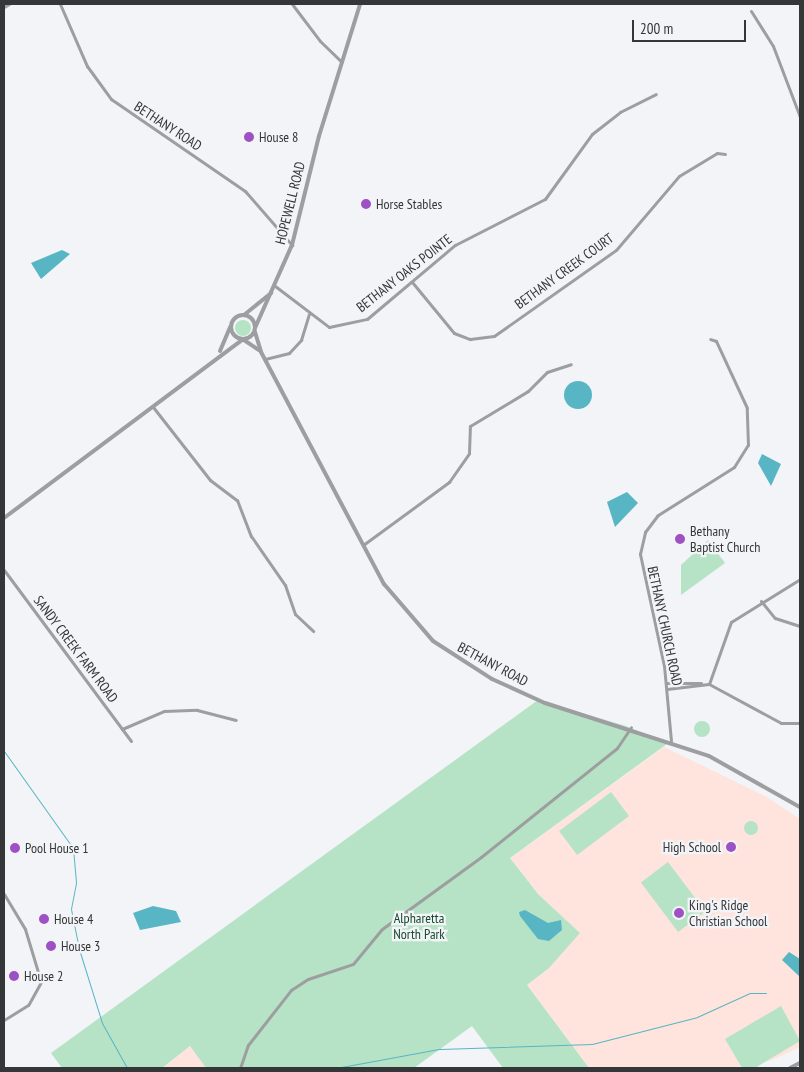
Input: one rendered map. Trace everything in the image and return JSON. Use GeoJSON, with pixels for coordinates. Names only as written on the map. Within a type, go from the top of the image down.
{"type":"FeatureCollection","features":[{"type":"Feature","properties":{"kind":"street"},"geometry":{"type":"LineString","coordinates":[[4,7],[9,4]]}},
{"type":"Feature","properties":{"kind":"street","name":"BETHANY ROAD"},"geometry":{"type":"LineString","coordinates":[[60,4],[87,66],[111,99],[245,191],[292,245]]}},
{"type":"Feature","properties":{"kind":"street"},"geometry":{"type":"LineString","coordinates":[[292,4],[320,41],[342,62]]}},
{"type":"Feature","properties":{"kind":"street","name":"HOPEWELL ROAD"},"geometry":{"type":"LineString","coordinates":[[255,330],[292,245],[342,62],[360,4]]}},
{"type":"Feature","properties":{"kind":"street"},"geometry":{"type":"LineString","coordinates":[[751,11],[773,46],[800,116]]}},
{"type":"Feature","properties":{"kind":"street","name":"BETHANY OAKS POINTE"},"geometry":{"type":"LineString","coordinates":[[275,286],[329,327],[351,325],[372,316],[456,245],[545,199],[592,134],[656,94]]}},
{"type":"Feature","properties":{"kind":"street","name":"BETHANY CREEK COURT"},"geometry":{"type":"LineString","coordinates":[[412,282],[454,332],[470,338],[494,336],[612,253],[679,176],[716,153],[725,154]]}},
{"type":"Feature","properties":{"kind":"street","name":"HOPEWELL ROAD"},"geometry":{"type":"LineString","coordinates":[[242,315],[272,291]]}},
{"type":"Feature","properties":{"kind":"street"},"geometry":{"type":"LineString","coordinates":[[265,359],[289,353],[301,340],[310,314]]}},
{"type":"Feature","properties":{"kind":"street"},"geometry":{"type":"LineString","coordinates":[[4,518],[153,406],[219,353],[243,340],[255,330],[250,317],[242,315],[231,325],[219,353]]}},
{"type":"Feature","properties":{"kind":"street"},"geometry":{"type":"LineString","coordinates":[[231,325],[234,336],[243,340]]}},
{"type":"Feature","properties":{"kind":"street","name":"BETHANY ROAD"},"geometry":{"type":"LineString","coordinates":[[255,330],[261,352],[363,545],[403,610],[455,658],[545,702],[631,727],[671,741],[742,772],[800,807]]}},
{"type":"Feature","properties":{"kind":"street","name":"BETHANY CHURCH ROAD"},"geometry":{"type":"LineString","coordinates":[[671,741],[666,683],[641,572],[642,541],[663,510],[738,462],[750,436],[747,408],[716,341],[710,339]]}},
{"type":"Feature","properties":{"kind":"street","name":"BETHANY ROAD"},"geometry":{"type":"LineString","coordinates":[[243,340],[261,352]]}},
{"type":"Feature","properties":{"kind":"street"},"geometry":{"type":"LineString","coordinates":[[363,545],[449,482],[469,453],[470,426],[528,391],[547,372],[571,364]]}},
{"type":"Feature","properties":{"kind":"street"},"geometry":{"type":"LineString","coordinates":[[153,406],[210,480],[237,500],[251,536],[285,585],[295,614],[313,631]]}},
{"type":"Feature","properties":{"kind":"street","name":"SANDY CREEK FARM ROAD"},"geometry":{"type":"LineString","coordinates":[[4,570],[131,741]]}},
{"type":"Feature","properties":{"kind":"street"},"geometry":{"type":"LineString","coordinates":[[709,684],[731,622],[761,601],[800,578]]}},
{"type":"Feature","properties":{"kind":"street"},"geometry":{"type":"LineString","coordinates":[[761,601],[775,618],[800,626]]}},
{"type":"Feature","properties":{"kind":"street"},"geometry":{"type":"LineString","coordinates":[[666,683],[709,684],[781,722],[800,724]]}},
{"type":"Feature","properties":{"kind":"street"},"geometry":{"type":"LineString","coordinates":[[667,689],[704,684]]}},
{"type":"Feature","properties":{"kind":"street"},"geometry":{"type":"LineString","coordinates":[[122,729],[164,711],[197,710],[236,720]]}},
{"type":"Feature","properties":{"kind":"street"},"geometry":{"type":"LineString","coordinates":[[240,1068],[248,1045],[291,990],[308,979],[353,964],[382,928],[481,857],[617,748],[631,727]]}},
{"type":"Feature","properties":{"kind":"street"},"geometry":{"type":"LineString","coordinates":[[4,894],[25,929],[41,975],[39,989],[28,1005],[4,1020]]}},
{"type":"Feature","properties":{"kind":"street"},"geometry":{"type":"LineString","coordinates":[[790,1068],[800,1063]]}},
{"type":"Feature","properties":{"kind":"shaded area","name":"King's Ridge Christian School"},"geometry":{"type":"Polygon","coordinates":[[[664,747],[767,797],[800,819],[800,1047],[772,1060],[730,1068],[589,1068],[527,985],[549,968],[579,932],[538,894],[510,858],[664,747]]]}},
{"type":"Feature","properties":{"kind":"shaded area"},"geometry":{"type":"Polygon","coordinates":[[[190,1046],[206,1068],[162,1068],[190,1046]]]}},
{"type":"Feature","properties":{"kind":"green space"},"geometry":{"type":"Polygon","coordinates":[[[240,320],[246,320],[251,325],[249,334],[240,336],[235,331],[235,325],[240,320]]]}},
{"type":"Feature","properties":{"kind":"green space"},"geometry":{"type":"Polygon","coordinates":[[[708,540],[725,563],[681,595],[681,565],[708,540]]]}},
{"type":"Feature","properties":{"kind":"green space","name":"Alpharetta North Park"},"geometry":{"type":"Polygon","coordinates":[[[538,700],[626,726],[667,744],[510,858],[538,894],[580,933],[549,968],[527,985],[589,1068],[503,1068],[472,1026],[414,1068],[206,1068],[190,1046],[162,1068],[62,1068],[51,1053],[538,700]]]}},
{"type":"Feature","properties":{"kind":"green space"},"geometry":{"type":"Polygon","coordinates":[[[702,721],[708,723],[710,729],[708,735],[702,737],[696,735],[694,729],[696,723],[702,721]]]}},
{"type":"Feature","properties":{"kind":"green space"},"geometry":{"type":"Polygon","coordinates":[[[611,792],[629,816],[577,855],[559,831],[611,792]]]}},
{"type":"Feature","properties":{"kind":"green space"},"geometry":{"type":"Polygon","coordinates":[[[748,821],[754,821],[758,828],[754,835],[748,835],[744,831],[744,825],[748,821]]]}},
{"type":"Feature","properties":{"kind":"green space"},"geometry":{"type":"Polygon","coordinates":[[[668,862],[705,912],[678,932],[641,882],[668,862]]]}},
{"type":"Feature","properties":{"kind":"green space"},"geometry":{"type":"Polygon","coordinates":[[[781,1006],[800,1041],[755,1068],[742,1068],[725,1039],[781,1006]]]}},
{"type":"Feature","properties":{"kind":"water"},"geometry":{"type":"Polygon","coordinates":[[[62,250],[70,254],[41,279],[31,263],[62,250]]]}},
{"type":"Feature","properties":{"kind":"water"},"geometry":{"type":"Polygon","coordinates":[[[578,381],[588,385],[592,395],[588,405],[578,409],[568,405],[564,395],[568,385],[578,381]]]}},
{"type":"Feature","properties":{"kind":"water"},"geometry":{"type":"Polygon","coordinates":[[[762,454],[781,464],[771,486],[758,463],[762,454]]]}},
{"type":"Feature","properties":{"kind":"water"},"geometry":{"type":"Polygon","coordinates":[[[627,492],[638,503],[615,527],[607,502],[627,492]]]}},
{"type":"Feature","properties":{"kind":"water"},"geometry":{"type":"Polygon","coordinates":[[[153,906],[176,911],[181,922],[140,930],[133,913],[153,906]]]}},
{"type":"Feature","properties":{"kind":"water"},"geometry":{"type":"Polygon","coordinates":[[[525,910],[548,923],[561,920],[562,930],[549,941],[538,939],[520,916],[519,912],[525,910]]]}},
{"type":"Feature","properties":{"kind":"water"},"geometry":{"type":"Polygon","coordinates":[[[789,952],[800,959],[800,977],[782,960],[789,952]]]}},
{"type":"Feature","properties":{"kind":"waterway"},"geometry":{"type":"LineString","coordinates":[[4,751],[73,848],[76,883],[71,909],[79,949],[102,1023],[127,1068]]}},
{"type":"Feature","properties":{"kind":"waterway"},"geometry":{"type":"LineString","coordinates":[[336,1068],[440,1049],[592,1044],[697,1017],[750,993],[766,993]]}},
{"type":"Feature","properties":{"kind":"place","name":"House 8"},"geometry":{"type":"Point","coordinates":[249,137]}},
{"type":"Feature","properties":{"kind":"place","name":"Horse Stables"},"geometry":{"type":"Point","coordinates":[366,204]}},
{"type":"Feature","properties":{"kind":"place","name":"Bethany Baptist Church"},"geometry":{"type":"Point","coordinates":[680,539]}},
{"type":"Feature","properties":{"kind":"place","name":"High School"},"geometry":{"type":"Point","coordinates":[731,847]}},
{"type":"Feature","properties":{"kind":"place","name":"Pool House 1"},"geometry":{"type":"Point","coordinates":[15,848]}},
{"type":"Feature","properties":{"kind":"place","name":"King's Ridge Christian School"},"geometry":{"type":"Point","coordinates":[679,913]}},
{"type":"Feature","properties":{"kind":"place","name":"House 4"},"geometry":{"type":"Point","coordinates":[44,919]}},
{"type":"Feature","properties":{"kind":"place","name":"House 3"},"geometry":{"type":"Point","coordinates":[51,946]}},
{"type":"Feature","properties":{"kind":"place","name":"House 2"},"geometry":{"type":"Point","coordinates":[14,976]}}]}
